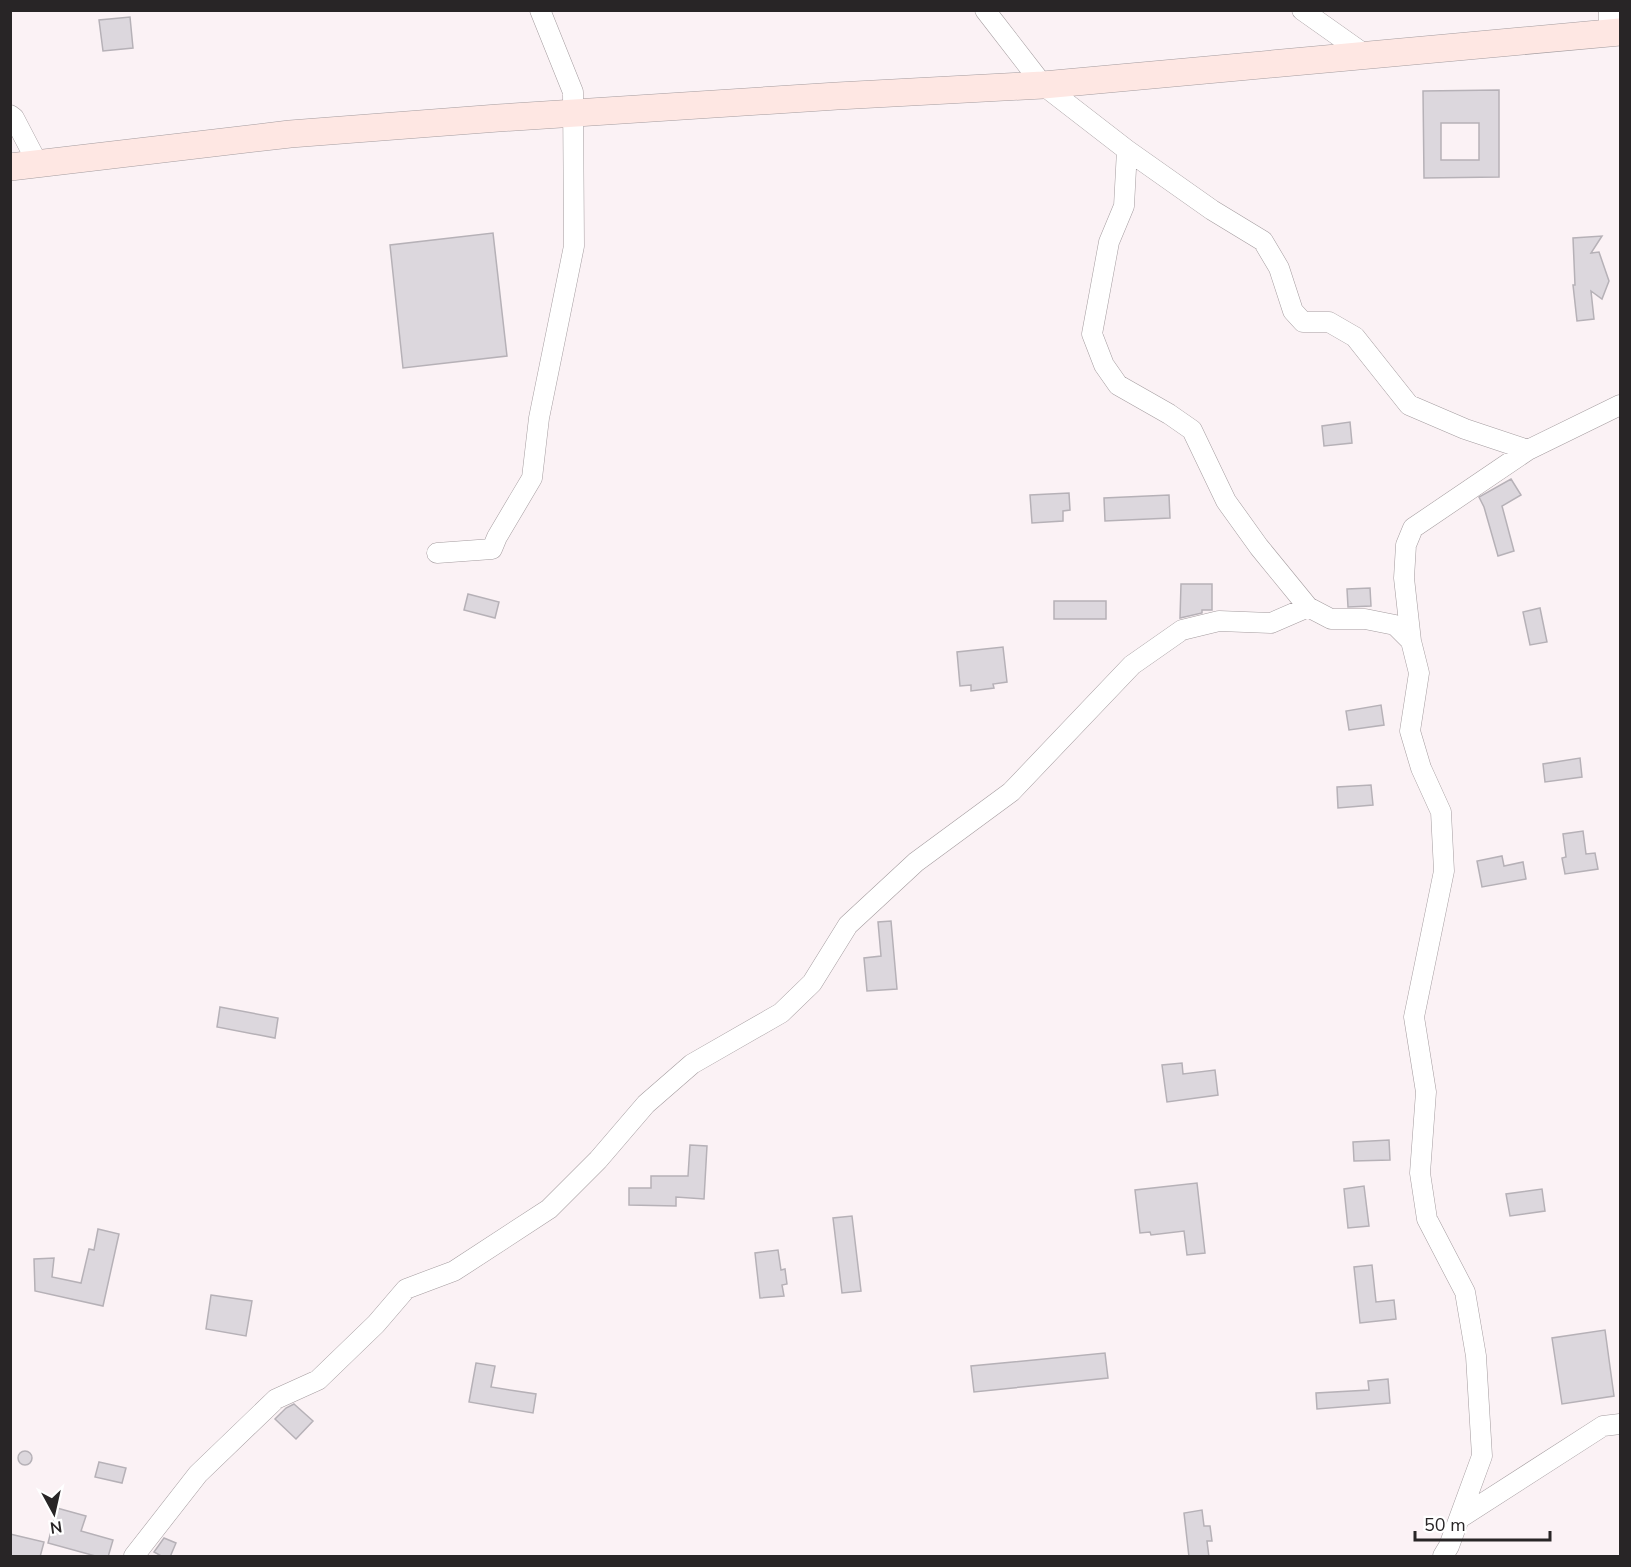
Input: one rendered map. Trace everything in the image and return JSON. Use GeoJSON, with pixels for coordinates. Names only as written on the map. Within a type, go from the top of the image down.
{"type":"FeatureCollection","features":[{"type":"Feature","properties":{"kind":"street"},"geometry":{"type":"LineString","coordinates":[[437,553],[492,549],[532,478],[539,418],[574,246],[573,92],[540,10]]}},
{"type":"Feature","properties":{"kind":"street"},"geometry":{"type":"LineString","coordinates":[[985,10],[1043,85],[1127,150],[1212,210],[1263,241],[1279,268],[1293,311],[1303,322],[1329,322],[1355,337],[1409,405],[1465,429],[1528,450]]}},
{"type":"Feature","properties":{"kind":"street"},"geometry":{"type":"LineString","coordinates":[[1302,10],[1367,56]]}},
{"type":"Feature","properties":{"kind":"street"},"geometry":{"type":"LineString","coordinates":[[10,167],[290,134],[573,113],[1043,85],[1367,56],[1613,25]]}},
{"type":"Feature","properties":{"kind":"street"},"geometry":{"type":"LineString","coordinates":[[10,115],[14,118],[38,164]]}},
{"type":"Feature","properties":{"kind":"street"},"geometry":{"type":"LineString","coordinates":[[1127,150],[1124,206],[1109,242],[1092,334],[1104,365],[1118,386],[1169,414],[1192,430],[1227,501],[1259,547],[1308,608],[1331,619],[1365,619],[1395,625],[1411,640]]}},
{"type":"Feature","properties":{"kind":"street"},"geometry":{"type":"LineString","coordinates":[[1443,1557],[1460,1518],[1482,1456],[1476,1356],[1465,1292],[1427,1219],[1420,1173],[1426,1092],[1414,1017],[1444,871],[1441,812],[1421,768],[1410,731],[1419,673],[1411,640],[1404,578],[1406,545],[1413,528],[1528,450],[1620,405]]}},
{"type":"Feature","properties":{"kind":"street"},"geometry":{"type":"LineString","coordinates":[[134,1557],[198,1474],[276,1399],[318,1380],[376,1324],[406,1289],[454,1271],[549,1209],[598,1160],[646,1104],[677,1077],[693,1064],[780,1013],[812,983],[848,925],[916,862],[1011,792],[1132,665],[1182,630],[1219,621],[1271,623],[1308,608]]}},
{"type":"Feature","properties":{"kind":"street"},"geometry":{"type":"LineString","coordinates":[[1460,1518],[1603,1426],[1620,1424]]}},
{"type":"Feature","properties":{"kind":"building"},"geometry":{"type":"Polygon","coordinates":[[[130,17],[133,48],[103,51],[99,20],[130,17]]]}},
{"type":"Feature","properties":{"kind":"building"},"geometry":{"type":"Polygon","coordinates":[[[1499,90],[1499,177],[1424,178],[1423,91],[1499,90]],[[1441,123],[1441,160],[1479,160],[1479,123],[1441,123]]]}},
{"type":"Feature","properties":{"kind":"building"},"geometry":{"type":"Polygon","coordinates":[[[493,233],[507,356],[403,368],[390,245],[493,233]]]}},
{"type":"Feature","properties":{"kind":"building"},"geometry":{"type":"Polygon","coordinates":[[[1602,236],[1591,253],[1599,252],[1609,281],[1602,299],[1591,291],[1594,319],[1577,321],[1573,285],[1575,285],[1573,238],[1602,236]]]}},
{"type":"Feature","properties":{"kind":"building"},"geometry":{"type":"Polygon","coordinates":[[[1350,422],[1352,443],[1324,446],[1322,426],[1350,422]]]}},
{"type":"Feature","properties":{"kind":"building"},"geometry":{"type":"Polygon","coordinates":[[[1511,479],[1521,495],[1502,506],[1514,551],[1498,556],[1479,497],[1511,479]]]}},
{"type":"Feature","properties":{"kind":"building"},"geometry":{"type":"Polygon","coordinates":[[[1069,493],[1070,510],[1063,511],[1063,521],[1032,523],[1030,495],[1069,493]]]}},
{"type":"Feature","properties":{"kind":"building"},"geometry":{"type":"Polygon","coordinates":[[[1169,495],[1170,518],[1105,521],[1104,498],[1169,495]]]}},
{"type":"Feature","properties":{"kind":"building"},"geometry":{"type":"Polygon","coordinates":[[[1181,584],[1212,584],[1212,610],[1202,610],[1202,613],[1180,618],[1181,584]]]}},
{"type":"Feature","properties":{"kind":"building"},"geometry":{"type":"Polygon","coordinates":[[[1370,588],[1371,606],[1348,607],[1347,589],[1370,588]]]}},
{"type":"Feature","properties":{"kind":"building"},"geometry":{"type":"Polygon","coordinates":[[[468,594],[499,602],[495,618],[464,610],[468,594]]]}},
{"type":"Feature","properties":{"kind":"building"},"geometry":{"type":"Polygon","coordinates":[[[1054,601],[1106,601],[1106,619],[1054,619],[1054,601]]]}},
{"type":"Feature","properties":{"kind":"building"},"geometry":{"type":"Polygon","coordinates":[[[1540,608],[1547,642],[1530,645],[1523,612],[1540,608]]]}},
{"type":"Feature","properties":{"kind":"building"},"geometry":{"type":"Polygon","coordinates":[[[1003,647],[1007,682],[993,684],[994,688],[971,691],[971,685],[960,686],[957,652],[1003,647]]]}},
{"type":"Feature","properties":{"kind":"building"},"geometry":{"type":"Polygon","coordinates":[[[1381,705],[1384,725],[1349,730],[1346,711],[1381,705]]]}},
{"type":"Feature","properties":{"kind":"building"},"geometry":{"type":"Polygon","coordinates":[[[1580,758],[1582,777],[1545,782],[1543,764],[1580,758]]]}},
{"type":"Feature","properties":{"kind":"building"},"geometry":{"type":"Polygon","coordinates":[[[1371,785],[1373,805],[1338,808],[1337,787],[1371,785]]]}},
{"type":"Feature","properties":{"kind":"building"},"geometry":{"type":"Polygon","coordinates":[[[1583,831],[1586,854],[1595,853],[1598,869],[1565,874],[1562,858],[1566,857],[1563,834],[1583,831]]]}},
{"type":"Feature","properties":{"kind":"building"},"geometry":{"type":"Polygon","coordinates":[[[1502,856],[1504,866],[1523,862],[1526,879],[1482,887],[1477,861],[1502,856]]]}},
{"type":"Feature","properties":{"kind":"building"},"geometry":{"type":"Polygon","coordinates":[[[891,921],[897,989],[867,991],[864,958],[881,956],[878,922],[891,921]]]}},
{"type":"Feature","properties":{"kind":"building"},"geometry":{"type":"Polygon","coordinates":[[[220,1007],[278,1018],[275,1038],[217,1027],[220,1007]]]}},
{"type":"Feature","properties":{"kind":"building"},"geometry":{"type":"Polygon","coordinates":[[[1182,1063],[1183,1074],[1215,1070],[1218,1095],[1167,1102],[1162,1065],[1182,1063]]]}},
{"type":"Feature","properties":{"kind":"building"},"geometry":{"type":"Polygon","coordinates":[[[1389,1140],[1390,1160],[1354,1161],[1353,1142],[1389,1140]]]}},
{"type":"Feature","properties":{"kind":"building"},"geometry":{"type":"Polygon","coordinates":[[[690,1145],[707,1146],[704,1199],[676,1197],[676,1206],[629,1205],[629,1188],[651,1188],[651,1176],[688,1176],[690,1145]]]}},
{"type":"Feature","properties":{"kind":"building"},"geometry":{"type":"Polygon","coordinates":[[[1197,1183],[1205,1253],[1187,1255],[1184,1231],[1151,1235],[1150,1232],[1140,1233],[1135,1190],[1197,1183]]]}},
{"type":"Feature","properties":{"kind":"building"},"geometry":{"type":"Polygon","coordinates":[[[1364,1186],[1369,1226],[1348,1228],[1344,1189],[1364,1186]]]}},
{"type":"Feature","properties":{"kind":"building"},"geometry":{"type":"Polygon","coordinates":[[[1542,1189],[1545,1211],[1510,1216],[1506,1194],[1542,1189]]]}},
{"type":"Feature","properties":{"kind":"building"},"geometry":{"type":"Polygon","coordinates":[[[852,1216],[861,1291],[842,1293],[833,1218],[852,1216]]]}},
{"type":"Feature","properties":{"kind":"building"},"geometry":{"type":"Polygon","coordinates":[[[98,1229],[119,1234],[103,1306],[35,1291],[34,1259],[54,1258],[52,1277],[81,1283],[89,1249],[94,1250],[98,1229]]]}},
{"type":"Feature","properties":{"kind":"building"},"geometry":{"type":"Polygon","coordinates":[[[778,1250],[781,1270],[785,1269],[787,1284],[782,1285],[784,1296],[760,1298],[755,1253],[778,1250]]]}},
{"type":"Feature","properties":{"kind":"building"},"geometry":{"type":"Polygon","coordinates":[[[1372,1265],[1376,1302],[1394,1300],[1396,1319],[1360,1323],[1354,1267],[1372,1265]]]}},
{"type":"Feature","properties":{"kind":"building"},"geometry":{"type":"Polygon","coordinates":[[[211,1295],[252,1301],[246,1336],[206,1329],[211,1295]]]}},
{"type":"Feature","properties":{"kind":"building"},"geometry":{"type":"Polygon","coordinates":[[[1605,1330],[1614,1396],[1562,1404],[1552,1338],[1605,1330]]]}},
{"type":"Feature","properties":{"kind":"building"},"geometry":{"type":"Polygon","coordinates":[[[1105,1353],[1108,1378],[974,1392],[971,1366],[1105,1353]]]}},
{"type":"Feature","properties":{"kind":"building"},"geometry":{"type":"Polygon","coordinates":[[[476,1363],[495,1366],[491,1387],[536,1394],[533,1413],[469,1402],[476,1363]]]}},
{"type":"Feature","properties":{"kind":"building"},"geometry":{"type":"Polygon","coordinates":[[[1388,1379],[1390,1403],[1317,1409],[1316,1393],[1369,1390],[1368,1381],[1388,1379]]]}},
{"type":"Feature","properties":{"kind":"building"},"geometry":{"type":"Polygon","coordinates":[[[294,1404],[313,1421],[296,1439],[275,1419],[286,1408],[294,1404]]]}},
{"type":"Feature","properties":{"kind":"building"},"geometry":{"type":"Polygon","coordinates":[[[22,1451],[28,1451],[32,1458],[28,1465],[22,1465],[18,1461],[18,1455],[22,1451]]]}},
{"type":"Feature","properties":{"kind":"building"},"geometry":{"type":"Polygon","coordinates":[[[99,1462],[126,1468],[122,1483],[95,1477],[99,1462]]]}},
{"type":"Feature","properties":{"kind":"building"},"geometry":{"type":"Polygon","coordinates":[[[57,1508],[86,1516],[81,1531],[113,1540],[108,1557],[99,1557],[48,1543],[57,1508]]]}},
{"type":"Feature","properties":{"kind":"building"},"geometry":{"type":"Polygon","coordinates":[[[1202,1510],[1204,1526],[1210,1526],[1212,1541],[1207,1541],[1209,1557],[1189,1557],[1184,1513],[1202,1510]]]}},
{"type":"Feature","properties":{"kind":"building"},"geometry":{"type":"Polygon","coordinates":[[[10,1534],[44,1542],[40,1557],[10,1557],[10,1534]]]}},
{"type":"Feature","properties":{"kind":"building"},"geometry":{"type":"Polygon","coordinates":[[[164,1538],[176,1543],[170,1557],[163,1557],[154,1552],[164,1538]]]}}]}
